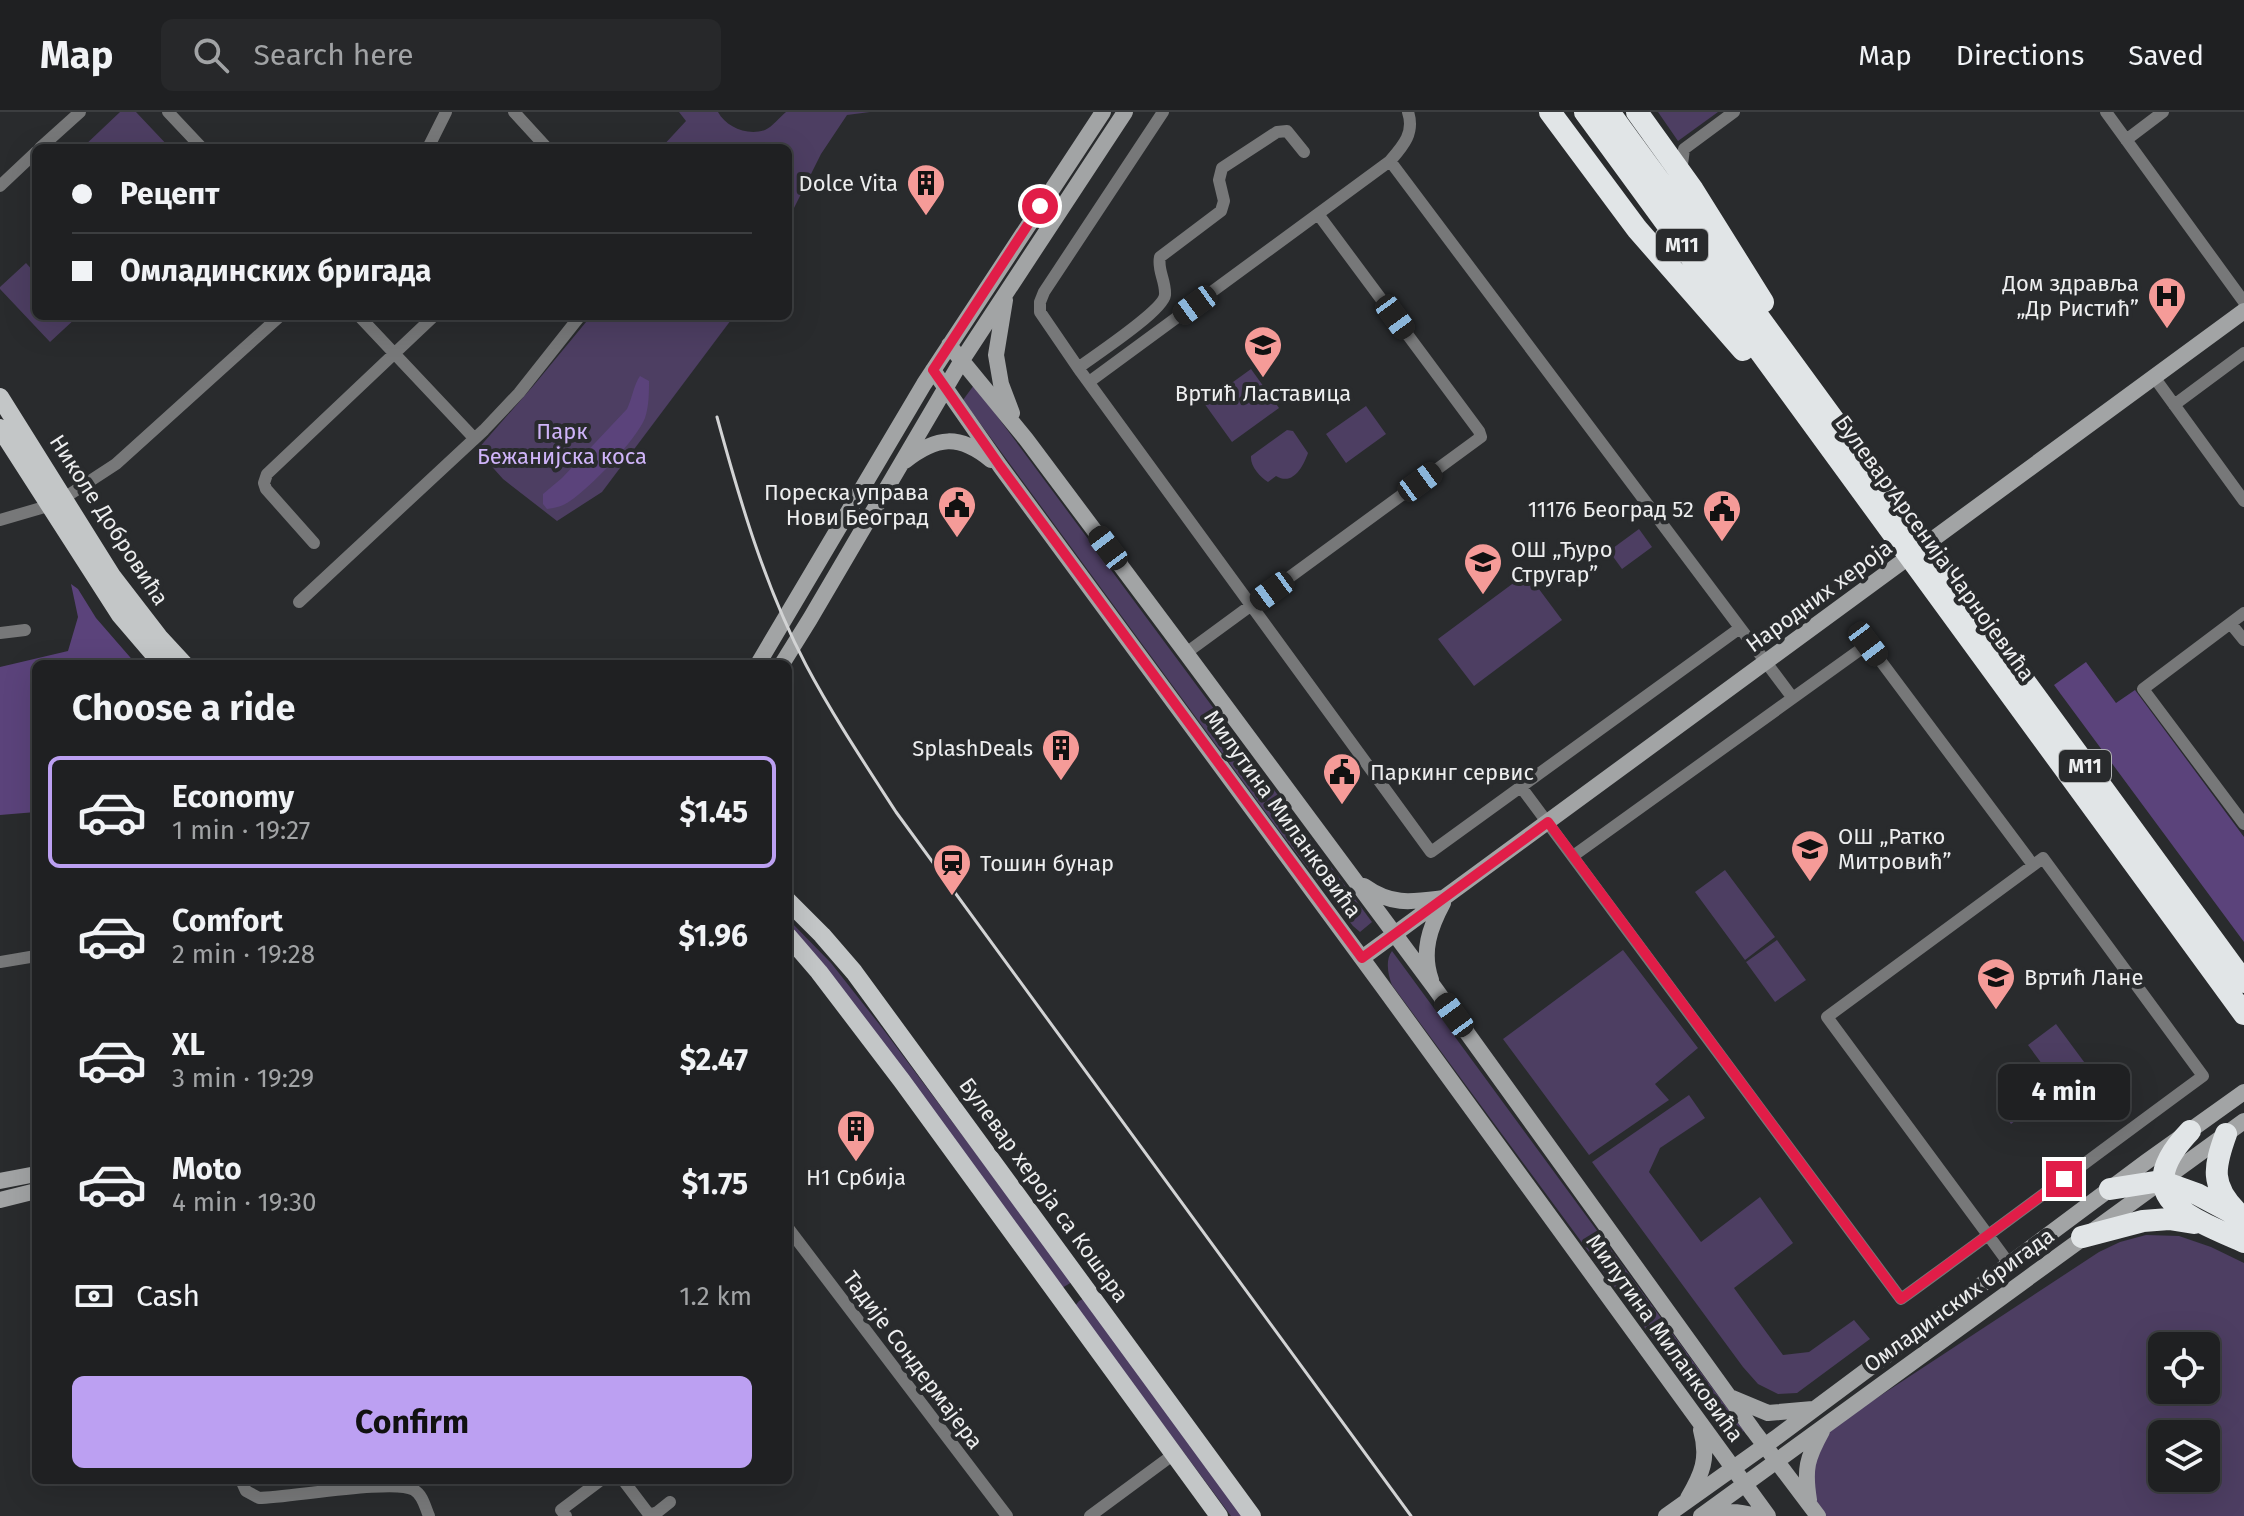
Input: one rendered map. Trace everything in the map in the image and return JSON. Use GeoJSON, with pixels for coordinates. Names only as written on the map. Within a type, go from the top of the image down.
{"type":"FeatureCollection","features":[{"type":"Feature","properties":{"kind":"highway"},"geometry":{"type":"LineString","coordinates":[[1550,112],[1637,229],[1752,360],[1767,373],[1788,375],[1791,352],[1770,314],[1735,255],[1637,112]]}},
{"type":"Feature","properties":{"kind":"highway","name":"Булевар Арсенија Чарнојевића"},"geometry":{"type":"LineString","coordinates":[[1585,112],[1788,375],[2244,982]]}},
{"type":"Feature","properties":{"kind":"highway","name":"Булевар Арсенија Чарнојевића"},"geometry":{"type":"LineString","coordinates":[[1609,112],[1788,375],[2244,1014]]}},
{"type":"Feature","properties":{"kind":"highway"},"geometry":{"type":"LineString","coordinates":[[2235,1128],[2217,1159],[2218,1183],[2227,1200],[2244,1219]]}},
{"type":"Feature","properties":{"kind":"highway"},"geometry":{"type":"LineString","coordinates":[[2190,1131],[2168,1159],[2161,1181],[2167,1196],[2185,1215],[2244,1242]]}},
{"type":"Feature","properties":{"kind":"highway"},"geometry":{"type":"LineString","coordinates":[[2110,1189],[2161,1181],[2185,1189],[2244,1219]]}},
{"type":"Feature","properties":{"kind":"highway"},"geometry":{"type":"LineString","coordinates":[[2082,1237],[2127,1224],[2162,1219],[2205,1225]]}},
{"type":"Feature","properties":{"kind":"main road","name":"Николе Добровића"},"geometry":{"type":"LineString","coordinates":[[0,397],[120,615],[159,660]]}},
{"type":"Feature","properties":{"kind":"main road","name":"Николе Добровића"},"geometry":{"type":"LineString","coordinates":[[0,428],[126,595],[180,660]]}},
{"type":"Feature","properties":{"kind":"main road","name":"Булевар хероја са Кошара"},"geometry":{"type":"LineString","coordinates":[[792,905],[854,972],[1252,1516]]}},
{"type":"Feature","properties":{"kind":"main road"},"geometry":{"type":"LineString","coordinates":[[792,941],[902,1081],[1219,1516]]}},
{"type":"Feature","properties":{"kind":"main road"},"geometry":{"type":"LineString","coordinates":[[1062,1302],[1071,1289],[1084,1286]]}},
{"type":"Feature","properties":{"kind":"street"},"geometry":{"type":"LineString","coordinates":[[45,144],[80,112]]}},
{"type":"Feature","properties":{"kind":"street"},"geometry":{"type":"LineString","coordinates":[[168,112],[198,144]]}},
{"type":"Feature","properties":{"kind":"street"},"geometry":{"type":"LineString","coordinates":[[430,144],[446,112]]}},
{"type":"Feature","properties":{"kind":"street"},"geometry":{"type":"LineString","coordinates":[[514,112],[543,144]]}},
{"type":"Feature","properties":{"kind":"street"},"geometry":{"type":"LineString","coordinates":[[760,660],[933,370],[1103,112]]}},
{"type":"Feature","properties":{"kind":"street"},"geometry":{"type":"LineString","coordinates":[[784,660],[962,360],[1125,112]]}},
{"type":"Feature","properties":{"kind":"street"},"geometry":{"type":"LineString","coordinates":[[1163,112],[1044,292],[1040,312],[1252,605]]}},
{"type":"Feature","properties":{"kind":"street"},"geometry":{"type":"LineString","coordinates":[[1089,382],[1390,161],[1409,134],[1411,124],[1408,112]]}},
{"type":"Feature","properties":{"kind":"street"},"geometry":{"type":"LineString","coordinates":[[1660,144],[1684,149],[1734,112]]}},
{"type":"Feature","properties":{"kind":"street"},"geometry":{"type":"LineString","coordinates":[[2106,112],[2244,302]]}},
{"type":"Feature","properties":{"kind":"street"},"geometry":{"type":"LineString","coordinates":[[2126,140],[2163,112]]}},
{"type":"Feature","properties":{"kind":"street"},"geometry":{"type":"LineString","coordinates":[[1078,368],[1161,304],[1165,296],[1158,265],[1160,257],[1221,211],[1224,201],[1219,180],[1222,168],[1277,132],[1287,131],[1304,152]]}},
{"type":"Feature","properties":{"kind":"street"},"geometry":{"type":"LineString","coordinates":[[1681,173],[1684,149]]}},
{"type":"Feature","properties":{"kind":"street"},"geometry":{"type":"LineString","coordinates":[[0,186],[32,156]]}},
{"type":"Feature","properties":{"kind":"street"},"geometry":{"type":"LineString","coordinates":[[1390,161],[1792,697]]}},
{"type":"Feature","properties":{"kind":"street"},"geometry":{"type":"LineString","coordinates":[[1186,653],[1481,437],[1318,214]]}},
{"type":"Feature","properties":{"kind":"street"},"geometry":{"type":"LineString","coordinates":[[1008,291],[997,338],[996,359],[1001,384],[1017,426]]}},
{"type":"Feature","properties":{"kind":"street","name":"Народних хероја"},"geometry":{"type":"LineString","coordinates":[[1362,958],[2244,311]]}},
{"type":"Feature","properties":{"kind":"street"},"geometry":{"type":"LineString","coordinates":[[0,520],[56,502],[116,464],[276,320]]}},
{"type":"Feature","properties":{"kind":"street"},"geometry":{"type":"LineString","coordinates":[[363,320],[474,438]]}},
{"type":"Feature","properties":{"kind":"street"},"geometry":{"type":"LineString","coordinates":[[314,543],[266,489],[267,474],[430,320]]}},
{"type":"Feature","properties":{"kind":"street"},"geometry":{"type":"LineString","coordinates":[[299,602],[519,393],[577,320]]}},
{"type":"Feature","properties":{"kind":"street","name":"Милутина Миланковића"},"geometry":{"type":"LineString","coordinates":[[949,345],[1017,426],[1434,987],[1814,1511]]}},
{"type":"Feature","properties":{"kind":"street"},"geometry":{"type":"LineString","coordinates":[[2174,405],[2244,353]]}},
{"type":"Feature","properties":{"kind":"street","name":"Милутина Миланковића"},"geometry":{"type":"LineString","coordinates":[[933,370],[1768,1516]]}},
{"type":"Feature","properties":{"kind":"street"},"geometry":{"type":"LineString","coordinates":[[2154,377],[2244,501]]}},
{"type":"Feature","properties":{"kind":"street"},"geometry":{"type":"LineString","coordinates":[[901,464],[933,443],[948,441],[971,446],[1000,466]]}},
{"type":"Feature","properties":{"kind":"street","name":"Народних хероја"},"geometry":{"type":"LineString","coordinates":[[1252,605],[1431,852],[1743,631]]}},
{"type":"Feature","properties":{"kind":"street"},"geometry":{"type":"LineString","coordinates":[[2244,613],[2143,689],[2244,824]]}},
{"type":"Feature","properties":{"kind":"street"},"geometry":{"type":"LineString","coordinates":[[2231,624],[2244,640]]}},
{"type":"Feature","properties":{"kind":"street"},"geometry":{"type":"LineString","coordinates":[[0,633],[25,630]]}},
{"type":"Feature","properties":{"kind":"street"},"geometry":{"type":"LineString","coordinates":[[1521,787],[1573,856],[1868,644],[2033,865]]}},
{"type":"Feature","properties":{"kind":"street","name":"Омладинских бригада"},"geometry":{"type":"LineString","coordinates":[[1573,856],[1901,1299],[1988,1235],[2203,1076],[2043,858],[1827,1017],[1988,1235],[2010,1265]]}},
{"type":"Feature","properties":{"kind":"street"},"geometry":{"type":"LineString","coordinates":[[1353,878],[1382,897],[1399,902],[1445,898]]}},
{"type":"Feature","properties":{"kind":"street"},"geometry":{"type":"LineString","coordinates":[[1434,987],[1428,971],[1427,945],[1431,927],[1445,898]]}},
{"type":"Feature","properties":{"kind":"street"},"geometry":{"type":"LineString","coordinates":[[0,962],[32,957]]}},
{"type":"Feature","properties":{"kind":"street","name":"Омладинских бригада"},"geometry":{"type":"LineString","coordinates":[[1666,1516],[2244,1092]]}},
{"type":"Feature","properties":{"kind":"street","name":"Омладинских бригада"},"geometry":{"type":"LineString","coordinates":[[1701,1516],[2235,1128]]}},
{"type":"Feature","properties":{"kind":"street"},"geometry":{"type":"LineString","coordinates":[[0,1181],[32,1175]]}},
{"type":"Feature","properties":{"kind":"street"},"geometry":{"type":"LineString","coordinates":[[0,1200],[32,1192]]}},
{"type":"Feature","properties":{"kind":"street","name":"Тадије Сондермајера"},"geometry":{"type":"LineString","coordinates":[[792,1233],[1007,1516]]}},
{"type":"Feature","properties":{"kind":"street"},"geometry":{"type":"LineString","coordinates":[[1730,1397],[1768,1413],[1815,1408]]}},
{"type":"Feature","properties":{"kind":"street"},"geometry":{"type":"LineString","coordinates":[[1687,1501],[1700,1475],[1706,1452],[1698,1421]]}},
{"type":"Feature","properties":{"kind":"street"},"geometry":{"type":"LineString","coordinates":[[1814,1511],[1806,1481],[1807,1462],[1826,1424]]}},
{"type":"Feature","properties":{"kind":"street"},"geometry":{"type":"LineString","coordinates":[[1090,1516],[1174,1454]]}},
{"type":"Feature","properties":{"kind":"street"},"geometry":{"type":"LineString","coordinates":[[243,1484],[246,1491],[259,1498],[404,1487],[416,1491],[429,1516]]}},
{"type":"Feature","properties":{"kind":"street"},"geometry":{"type":"LineString","coordinates":[[570,1512],[597,1484]]}},
{"type":"Feature","properties":{"kind":"street"},"geometry":{"type":"LineString","coordinates":[[626,1484],[651,1515],[670,1502]]}},
{"type":"Feature","properties":{"kind":"street"},"geometry":{"type":"LineString","coordinates":[[1701,1516],[1734,1512],[1754,1516]]}},
{"type":"Feature","properties":{"kind":"green space"},"geometry":{"type":"Polygon","coordinates":[[[120,112],[136,112],[166,144],[86,144],[120,112]]]}},
{"type":"Feature","properties":{"kind":"green space"},"geometry":{"type":"Polygon","coordinates":[[[679,112],[718,112],[732,126],[758,132],[768,129],[786,112],[870,112],[847,115],[821,154],[792,212],[792,144],[665,144],[686,121],[679,112]]]}},
{"type":"Feature","properties":{"kind":"green space"},"geometry":{"type":"Polygon","coordinates":[[[1658,112],[1718,112],[1678,141],[1658,112]]]}},
{"type":"Feature","properties":{"kind":"green space"},"geometry":{"type":"Polygon","coordinates":[[[26,263],[32,270],[32,320],[74,320],[50,342],[0,287],[26,263]]]}},
{"type":"Feature","properties":{"kind":"green space","name":"Парк Бежанијска коса"},"geometry":{"type":"Polygon","coordinates":[[[588,320],[731,320],[602,492],[557,521],[503,479],[477,450],[588,320]]]}},
{"type":"Feature","properties":{"kind":"green space"},"geometry":{"type":"Polygon","coordinates":[[[1251,369],[1279,408],[1232,442],[1204,403],[1251,369]]]}},
{"type":"Feature","properties":{"kind":"green space"},"geometry":{"type":"Polygon","coordinates":[[[974,385],[1372,922],[1360,932],[1280,832],[963,400],[974,385]]]}},
{"type":"Feature","properties":{"kind":"green space"},"geometry":{"type":"Polygon","coordinates":[[[1366,406],[1386,434],[1346,463],[1326,434],[1366,406]]]}},
{"type":"Feature","properties":{"kind":"green space"},"geometry":{"type":"Polygon","coordinates":[[[1287,430],[1293,431],[1308,453],[1292,477],[1276,476],[1268,482],[1256,471],[1251,456],[1287,430]]]}},
{"type":"Feature","properties":{"kind":"green space"},"geometry":{"type":"Polygon","coordinates":[[[1639,529],[1652,547],[1622,569],[1609,551],[1639,529]]]}},
{"type":"Feature","properties":{"kind":"green space"},"geometry":{"type":"Polygon","coordinates":[[[1527,573],[1562,620],[1474,686],[1438,639],[1527,573]]]}},
{"type":"Feature","properties":{"kind":"green space"},"geometry":{"type":"Polygon","coordinates":[[[1725,870],[1775,937],[1745,960],[1695,892],[1725,870]]]}},
{"type":"Feature","properties":{"kind":"green space"},"geometry":{"type":"Polygon","coordinates":[[[792,923],[831,963],[883,1029],[1072,1282],[1062,1288],[792,937],[792,923]]]}},
{"type":"Feature","properties":{"kind":"green space"},"geometry":{"type":"Polygon","coordinates":[[[1777,940],[1806,980],[1775,1002],[1746,962],[1777,940]]]}},
{"type":"Feature","properties":{"kind":"green space"},"geometry":{"type":"Polygon","coordinates":[[[1623,950],[1698,1048],[1655,1084],[1669,1100],[1589,1155],[1503,1039],[1623,950]]]}},
{"type":"Feature","properties":{"kind":"green space"},"geometry":{"type":"Polygon","coordinates":[[[1392,951],[1744,1431],[1729,1442],[1392,985],[1388,963],[1392,951]]]}},
{"type":"Feature","properties":{"kind":"green space"},"geometry":{"type":"Polygon","coordinates":[[[2056,1024],[2090,1070],[2062,1091],[2028,1045],[2056,1024]]]}},
{"type":"Feature","properties":{"kind":"green space"},"geometry":{"type":"Polygon","coordinates":[[[2023,1086],[2036,1105],[2011,1124],[1998,1106],[2023,1086]]]}},
{"type":"Feature","properties":{"kind":"green space"},"geometry":{"type":"Polygon","coordinates":[[[1689,1095],[1705,1118],[1660,1148],[1649,1172],[1701,1242],[1760,1197],[1793,1243],[1734,1288],[1783,1355],[1809,1352],[1854,1320],[1870,1339],[1797,1393],[1778,1394],[1758,1384],[1592,1162],[1689,1095]]]}},
{"type":"Feature","properties":{"kind":"green space"},"geometry":{"type":"Polygon","coordinates":[[[2146,1235],[2179,1236],[2244,1263],[2244,1516],[1824,1516],[1814,1495],[1813,1473],[1818,1451],[1828,1430],[2099,1252],[2146,1235]]]}},
{"type":"Feature","properties":{"kind":"green space"},"geometry":{"type":"Polygon","coordinates":[[[1085,1298],[1244,1516],[1231,1516],[1075,1306],[1085,1298]]]}},
{"type":"Feature","properties":{"kind":"shaded area"},"geometry":{"type":"Polygon","coordinates":[[[640,376],[649,381],[648,404],[645,418],[633,438],[579,495],[567,503],[547,509],[543,504],[543,494],[627,409],[640,376]]]}},
{"type":"Feature","properties":{"kind":"shaded area"},"geometry":{"type":"Polygon","coordinates":[[[71,584],[133,660],[32,660],[32,812],[0,815],[0,667],[68,651],[78,617],[71,584]]]}},
{"type":"Feature","properties":{"kind":"shaded area"},"geometry":{"type":"Polygon","coordinates":[[[2086,662],[2116,703],[2135,690],[2244,837],[2244,942],[2054,685],[2086,662]]]}},
{"type":"Feature","properties":{"kind":"railway"},"geometry":{"type":"LineString","coordinates":[[717,417],[744,512],[778,605],[806,665],[850,740],[896,812],[1411,1516]]}},
{"type":"Feature","properties":{"kind":"place","name":"Dolce Vita"},"geometry":{"type":"Point","coordinates":[926,217]}},
{"type":"Feature","properties":{"kind":"place","name":"Дом здравља „Др Ристић”"},"geometry":{"type":"Point","coordinates":[2167,330]}},
{"type":"Feature","properties":{"kind":"place","name":"Вртић Ластавица"},"geometry":{"type":"Point","coordinates":[1263,379]}},
{"type":"Feature","properties":{"kind":"place","name":"Пореска управа Нови Београд"},"geometry":{"type":"Point","coordinates":[957,539]}},
{"type":"Feature","properties":{"kind":"place","name":"11176 Београд 52"},"geometry":{"type":"Point","coordinates":[1722,543]}},
{"type":"Feature","properties":{"kind":"place","name":"ОШ „Ђуро Стругар”"},"geometry":{"type":"Point","coordinates":[1483,596]}},
{"type":"Feature","properties":{"kind":"place","name":"SplashDeals"},"geometry":{"type":"Point","coordinates":[1061,782]}},
{"type":"Feature","properties":{"kind":"place","name":"Паркинг сервис"},"geometry":{"type":"Point","coordinates":[1342,806]}},
{"type":"Feature","properties":{"kind":"place","name":"ОШ „Ратко Митровић”"},"geometry":{"type":"Point","coordinates":[1810,883]}},
{"type":"Feature","properties":{"kind":"place","name":"Тошин бунар"},"geometry":{"type":"Point","coordinates":[952,897]}},
{"type":"Feature","properties":{"kind":"place","name":"Вртић Лане"},"geometry":{"type":"Point","coordinates":[1996,1011]}},
{"type":"Feature","properties":{"kind":"place","name":"Н1 Србија"},"geometry":{"type":"Point","coordinates":[856,1163]}},
{"type":"Feature","properties":{"kind":"route"},"geometry":{"type":"LineString","coordinates":[[1040,206],[933,370],[1000,466],[1362,958],[1548,822],[1901,1299],[2064,1179]]}}]}
